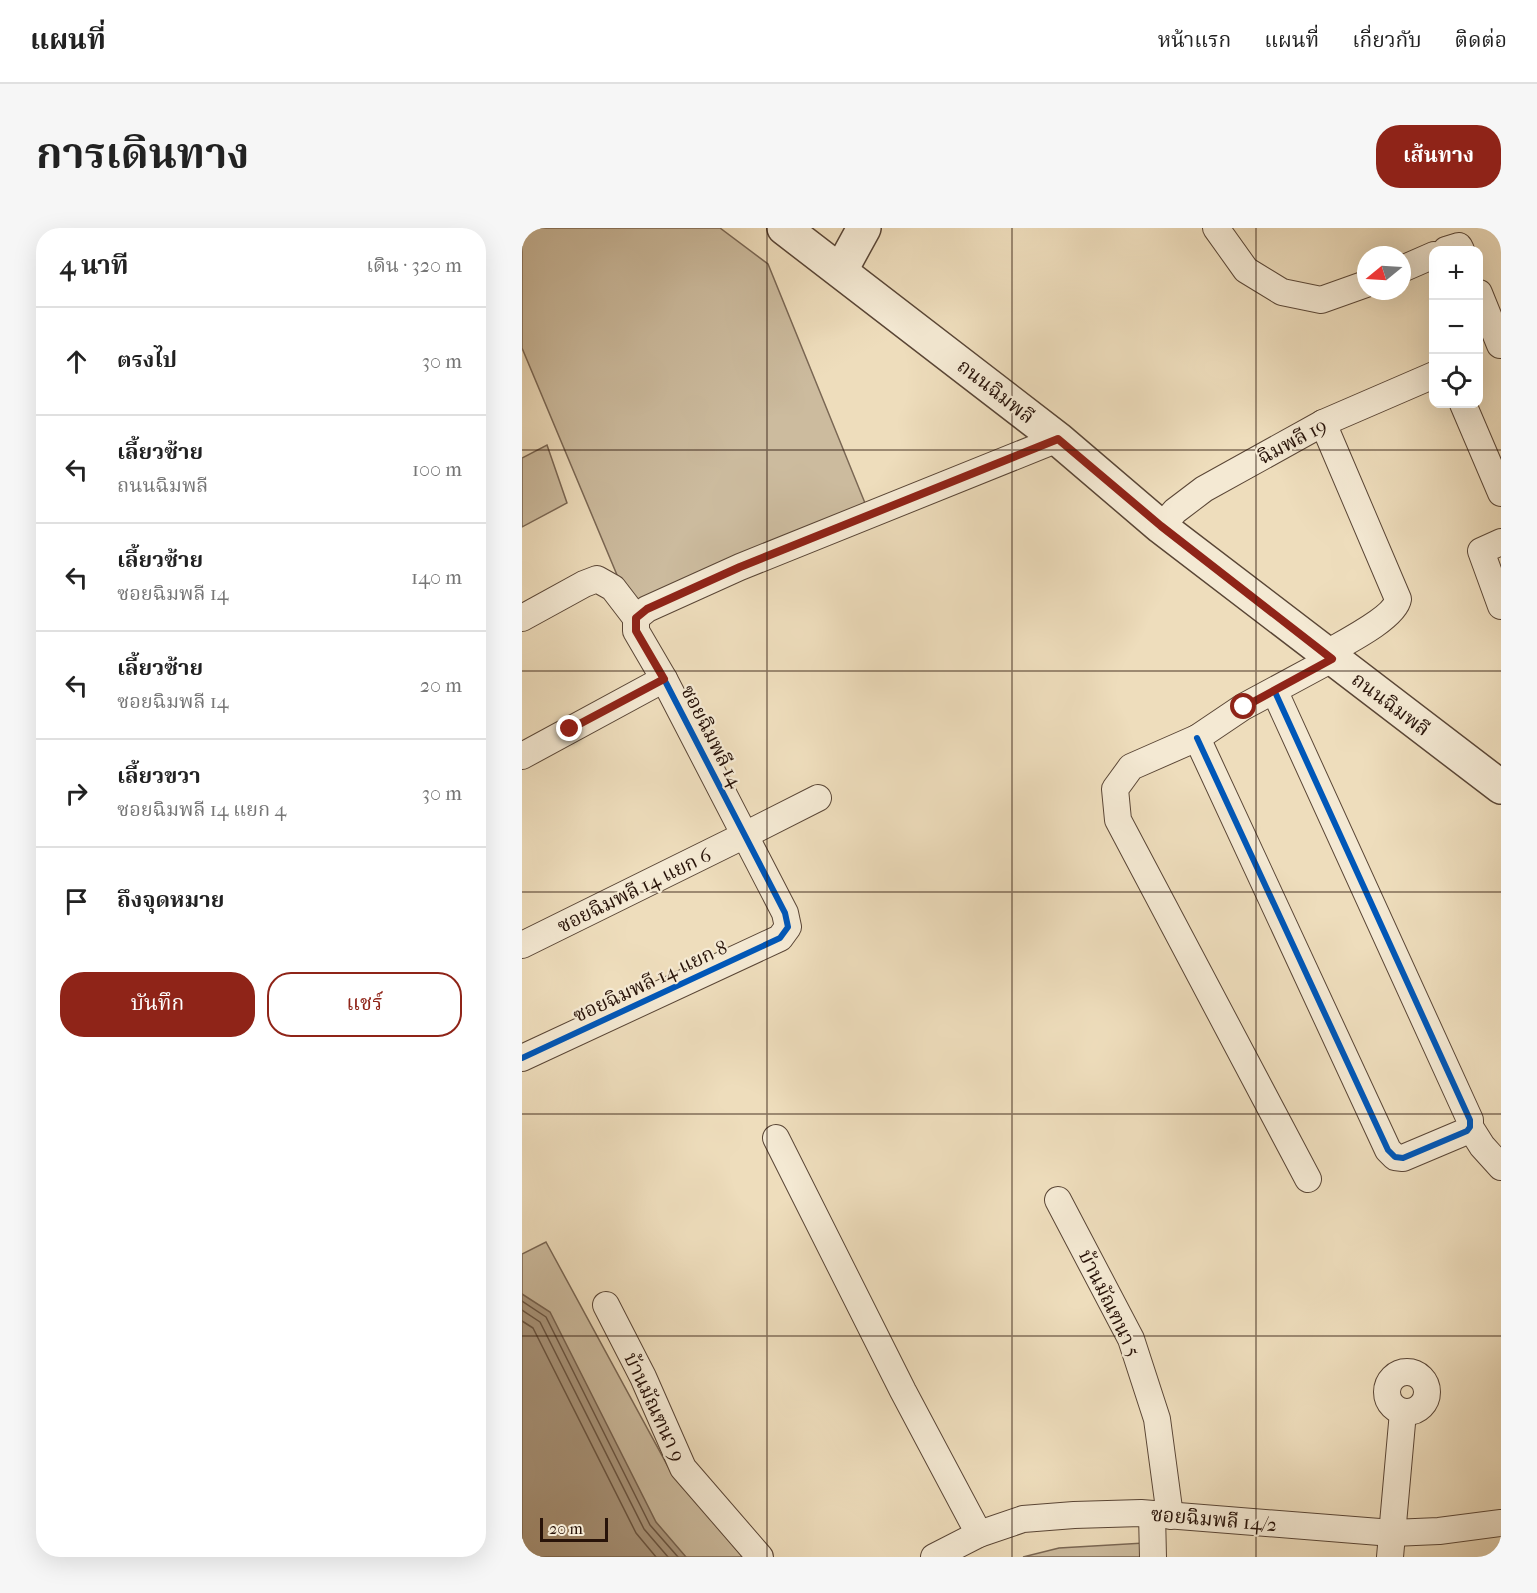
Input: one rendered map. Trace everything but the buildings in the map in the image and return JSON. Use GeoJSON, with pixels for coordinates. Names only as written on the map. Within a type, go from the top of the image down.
{"type":"FeatureCollection","features":[{"type":"Feature","properties":{"kind":"street","name":"ถนนฉิมพลี"},"geometry":{"type":"LineString","coordinates":[[784,228],[1058,439],[1161,526],[1329,657],[1501,787]]}},
{"type":"Feature","properties":{"kind":"street"},"geometry":{"type":"LineString","coordinates":[[841,270],[864,228]]}},
{"type":"Feature","properties":{"kind":"street"},"geometry":{"type":"LineString","coordinates":[[1216,228],[1246,270],[1282,292],[1321,300],[1357,287]]}},
{"type":"Feature","properties":{"kind":"street"},"geometry":{"type":"LineString","coordinates":[[1411,265],[1429,257]]}},
{"type":"Feature","properties":{"kind":"street"},"geometry":{"type":"LineString","coordinates":[[1481,300],[1493,348]]}},
{"type":"Feature","properties":{"kind":"street","name":"ฉิมพลี 19"},"geometry":{"type":"LineString","coordinates":[[1161,526],[1204,489],[1323,423],[1429,377]]}},
{"type":"Feature","properties":{"kind":"street"},"geometry":{"type":"LineString","coordinates":[[1465,408],[1501,493]]}},
{"type":"Feature","properties":{"kind":"street"},"geometry":{"type":"LineString","coordinates":[[1308,1179],[1119,820],[1115,789],[1131,767],[1197,738],[1244,707],[1275,692],[1329,657],[1394,610],[1398,599],[1323,423]]}},
{"type":"Feature","properties":{"kind":"street"},"geometry":{"type":"LineString","coordinates":[[522,618],[597,579],[613,588],[636,618],[647,609],[740,567],[1058,439]]}},
{"type":"Feature","properties":{"kind":"street"},"geometry":{"type":"LineString","coordinates":[[1501,542],[1481,551],[1501,606]]}},
{"type":"Feature","properties":{"kind":"street","name":"ซอยฉิมพลี 14"},"geometry":{"type":"LineString","coordinates":[[636,618],[636,631],[664,679],[745,835],[785,913],[788,927]]}},
{"type":"Feature","properties":{"kind":"street"},"geometry":{"type":"LineString","coordinates":[[522,756],[664,679]]}},
{"type":"Feature","properties":{"kind":"street"},"geometry":{"type":"LineString","coordinates":[[1275,692],[1470,1120],[1470,1127],[1482,1146],[1501,1167]]}},
{"type":"Feature","properties":{"kind":"street"},"geometry":{"type":"LineString","coordinates":[[1197,738],[1388,1150],[1395,1157],[1402,1158],[1467,1131],[1470,1127]]}},
{"type":"Feature","properties":{"kind":"street","name":"ซอยฉิมพลี 14 แยก 6"},"geometry":{"type":"LineString","coordinates":[[522,945],[818,798]]}},
{"type":"Feature","properties":{"kind":"street","name":"ซอยฉิมพลี 14 แยก 8"},"geometry":{"type":"LineString","coordinates":[[522,1058],[780,938],[788,927]]}},
{"type":"Feature","properties":{"kind":"street"},"geometry":{"type":"LineString","coordinates":[[776,1138],[903,1391],[979,1534]]}},
{"type":"Feature","properties":{"kind":"street","name":"บ้านมัณฑนา 5"},"geometry":{"type":"LineString","coordinates":[[1058,1200],[1131,1339],[1157,1419],[1161,1515],[1153,1557]]}},
{"type":"Feature","properties":{"kind":"street","name":"บ้านมัณฑนา 9"},"geometry":{"type":"LineString","coordinates":[[606,1305],[643,1377],[682,1468],[760,1557]]}},
{"type":"Feature","properties":{"kind":"street"},"geometry":{"type":"LineString","coordinates":[[1391,1545],[1403,1412]]}},
{"type":"Feature","properties":{"kind":"street","name":"ซอยฉิมพลี 14/2"},"geometry":{"type":"LineString","coordinates":[[934,1557],[979,1534],[1023,1519],[1074,1515],[1161,1515],[1391,1545],[1439,1531],[1501,1523]]}},
{"type":"Feature","properties":{"kind":"shaded area"},"geometry":{"type":"Polygon","coordinates":[[[522,228],[720,228],[768,264],[865,503],[630,606],[522,348],[522,228]]]}},
{"type":"Feature","properties":{"kind":"shaded area"},"geometry":{"type":"Polygon","coordinates":[[[547,445],[567,503],[522,527],[522,458],[547,445]]]}},
{"type":"Feature","properties":{"kind":"shaded area"},"geometry":{"type":"Polygon","coordinates":[[[546,1242],[671,1472],[743,1557],[522,1557],[522,1254],[546,1242]]]}},
{"type":"Feature","properties":{"kind":"shaded area"},"geometry":{"type":"Polygon","coordinates":[[[1144,1543],[1146,1557],[1023,1557],[1059,1548],[1144,1543]]]}},
{"type":"Feature","properties":{"kind":"water"},"geometry":{"type":"Polygon","coordinates":[[[522,1294],[550,1312],[656,1522],[686,1557],[522,1557],[522,1294]]]}},
{"type":"Feature","properties":{"kind":"cycle path"},"geometry":{"type":"LineString","coordinates":[[522,1058],[780,938],[788,927],[785,913],[664,679],[636,631],[636,618],[647,609],[740,567],[1058,439]]}},
{"type":"Feature","properties":{"kind":"cycle path"},"geometry":{"type":"LineString","coordinates":[[1197,738],[1388,1150],[1395,1157],[1403,1158],[1467,1131],[1470,1127],[1470,1120],[1275,692]]}},
{"type":"Feature","properties":{"kind":"route"},"geometry":{"type":"LineString","coordinates":[[570,729],[664,679],[636,631],[634,621],[647,609],[740,567],[1058,439],[1161,526],[1332,659],[1244,707]]}}]}
